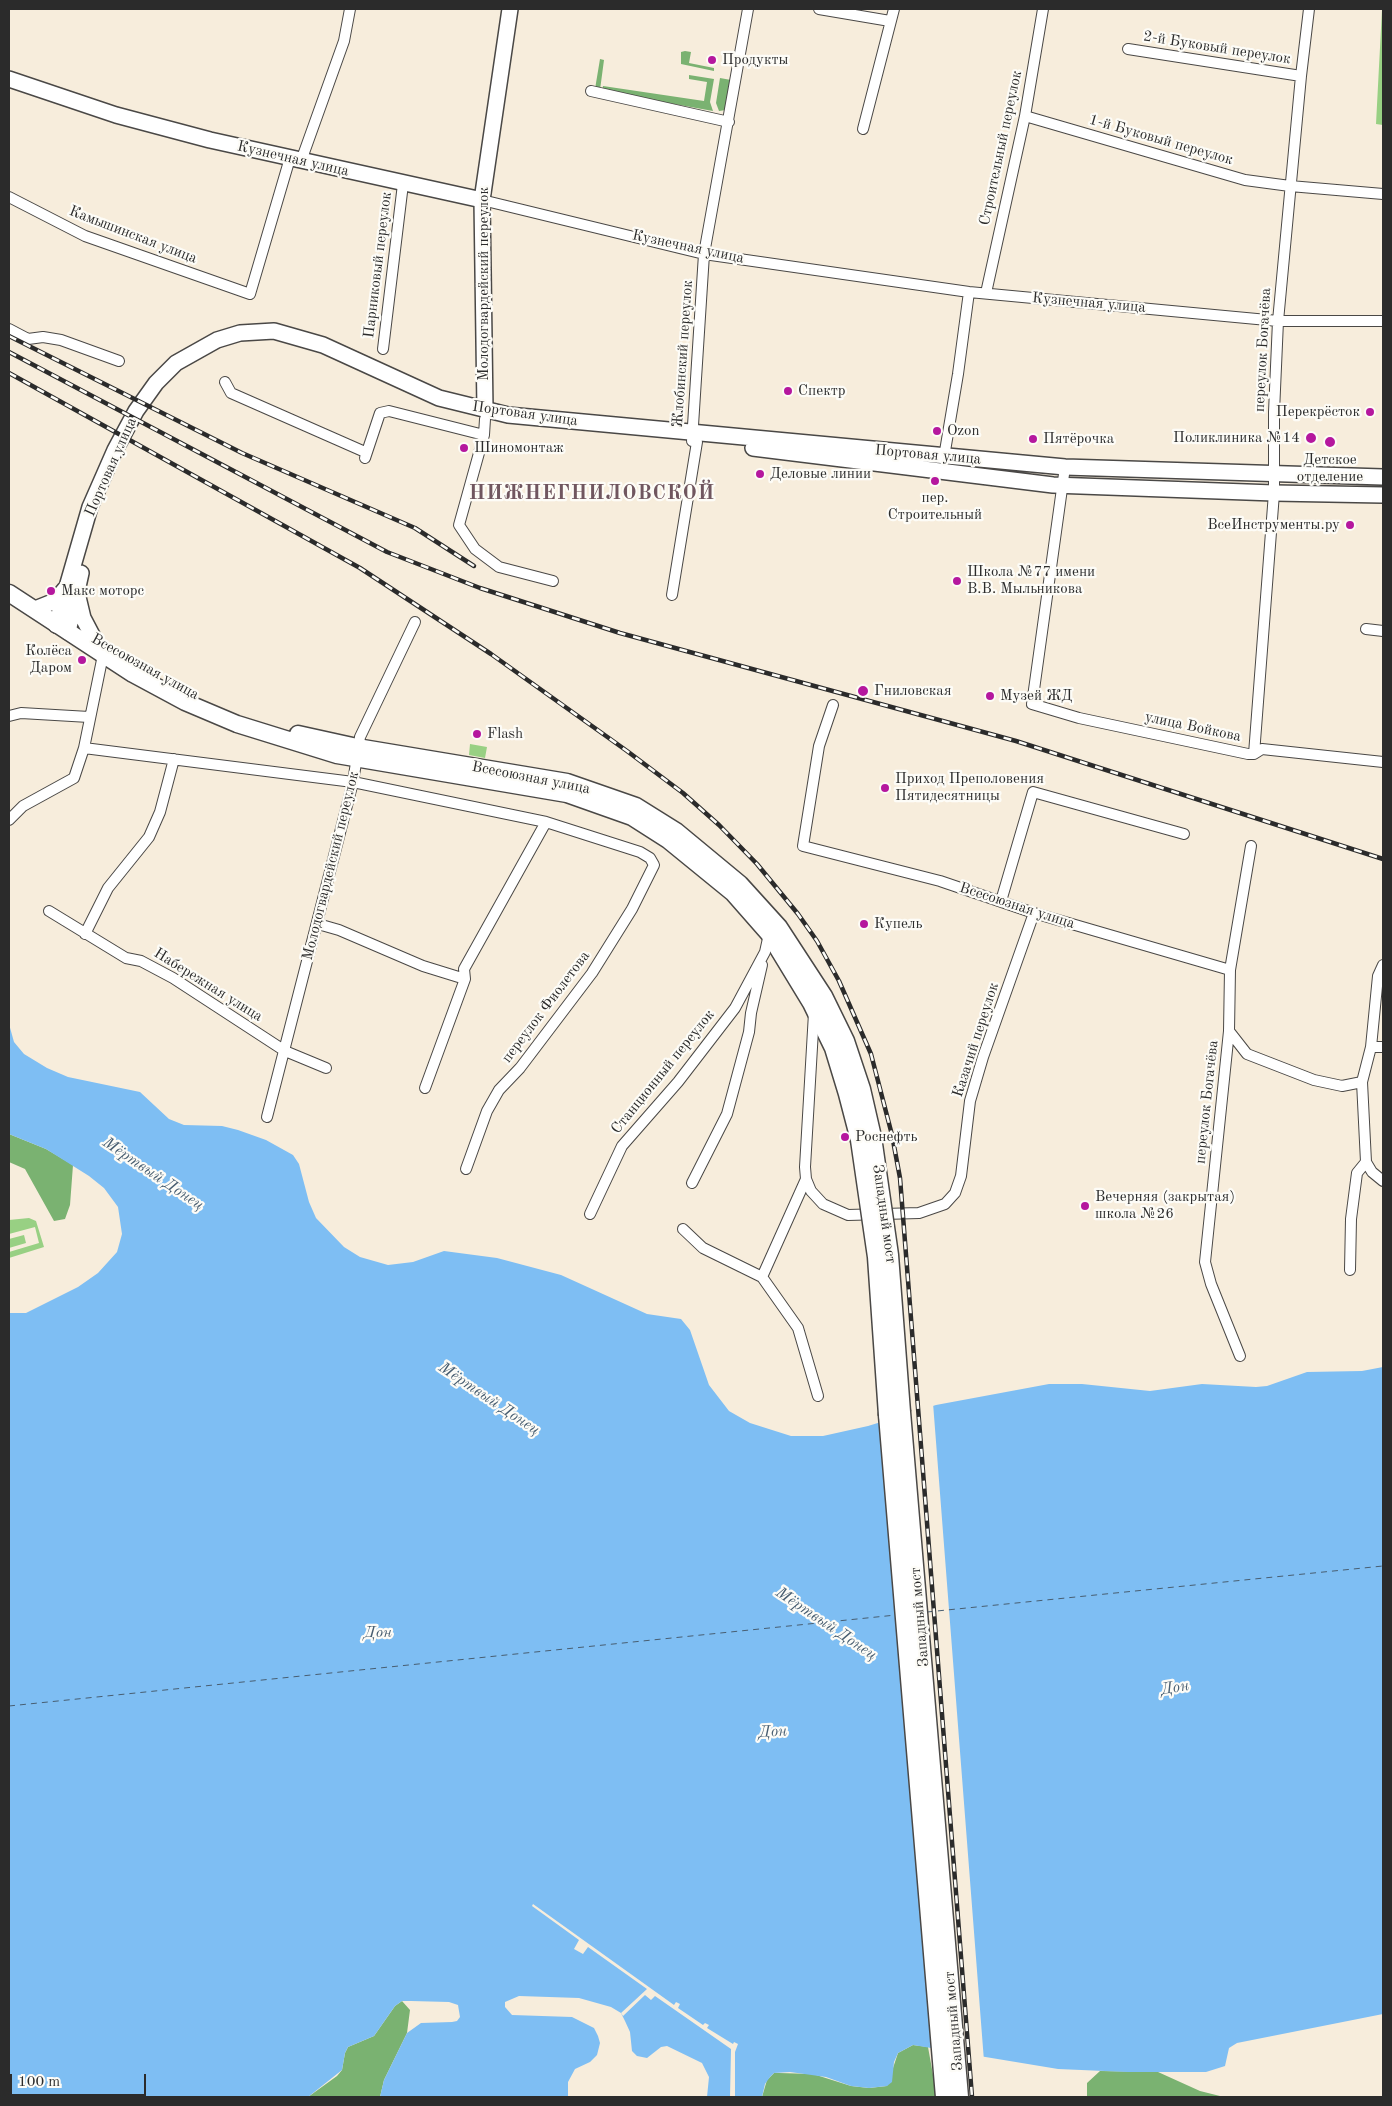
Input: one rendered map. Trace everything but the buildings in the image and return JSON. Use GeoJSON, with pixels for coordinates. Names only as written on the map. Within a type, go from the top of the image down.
{"type":"FeatureCollection","features":[{"type":"Feature","properties":{"kind":"highway","name":"Всесоюзная улица"},"geometry":{"type":"LineString","coordinates":[[9,593],[35,609],[94,639],[163,680],[200,698],[298,734],[357,753],[567,794],[632,817],[668,840],[704,868],[733,893],[769,934],[823,1016],[846,1041],[862,1089],[866,1139]]}},
{"type":"Feature","properties":{"kind":"highway","name":"Всесоюзная улица"},"geometry":{"type":"LineString","coordinates":[[63,624],[102,655],[185,702],[237,724],[295,744],[568,782],[636,806],[676,831],[740,884],[779,927],[824,996],[823,1016]]}},
{"type":"Feature","properties":{"kind":"highway","name":"Западный мост"},"geometry":{"type":"LineString","coordinates":[[866,1139],[944,2097]]}},
{"type":"Feature","properties":{"kind":"highway","name":"Западный мост"},"geometry":{"type":"LineString","coordinates":[[866,1139],[890,1255],[960,2097]]}},
{"type":"Feature","properties":{"kind":"main road","name":"Молодогвардейский переулок"},"geometry":{"type":"LineString","coordinates":[[485,415],[482,200],[510,9]]}},
{"type":"Feature","properties":{"kind":"main road","name":"Кузнечная улица"},"geometry":{"type":"LineString","coordinates":[[9,79],[116,115],[210,140],[482,200]]}},
{"type":"Feature","properties":{"kind":"main road","name":"Портовая улица"},"geometry":{"type":"LineString","coordinates":[[63,624],[90,507],[115,450],[136,411],[156,384],[176,363],[217,340],[240,333],[274,331],[323,344],[439,398],[485,415],[694,438],[1063,486],[1274,493],[1383,494]]}},
{"type":"Feature","properties":{"kind":"main road","name":"Портовая улица"},"geometry":{"type":"LineString","coordinates":[[694,438],[1065,467],[1383,477]]}},
{"type":"Feature","properties":{"kind":"main road"},"geometry":{"type":"LineString","coordinates":[[35,609],[55,602],[72,587],[83,618],[94,639]]}},
{"type":"Feature","properties":{"kind":"street"},"geometry":{"type":"LineString","coordinates":[[295,160],[344,41],[350,9]]}},
{"type":"Feature","properties":{"kind":"street","name":"Жлобинский переулок"},"geometry":{"type":"LineString","coordinates":[[672,595],[694,438],[704,254],[748,9]]}},
{"type":"Feature","properties":{"kind":"street"},"geometry":{"type":"LineString","coordinates":[[819,9],[890,21]]}},
{"type":"Feature","properties":{"kind":"street"},"geometry":{"type":"LineString","coordinates":[[863,129],[894,9]]}},
{"type":"Feature","properties":{"kind":"street","name":"Строительный переулок"},"geometry":{"type":"LineString","coordinates":[[986,293],[1025,116],[1043,9]]}},
{"type":"Feature","properties":{"kind":"street","name":"переулок Богачёва"},"geometry":{"type":"LineString","coordinates":[[1254,754],[1275,475],[1274,412],[1278,321],[1300,76],[1309,9]]}},
{"type":"Feature","properties":{"kind":"street","name":"2-й Буковый переулок"},"geometry":{"type":"LineString","coordinates":[[1128,49],[1300,76]]}},
{"type":"Feature","properties":{"kind":"street"},"geometry":{"type":"LineString","coordinates":[[591,91],[729,122]]}},
{"type":"Feature","properties":{"kind":"street","name":"1-й Буковый переулок"},"geometry":{"type":"LineString","coordinates":[[1025,116],[1245,180],[1383,194]]}},
{"type":"Feature","properties":{"kind":"street","name":"Камышинская улица"},"geometry":{"type":"LineString","coordinates":[[9,198],[85,236],[250,294],[295,160]]}},
{"type":"Feature","properties":{"kind":"street","name":"Парниковый переулок"},"geometry":{"type":"LineString","coordinates":[[383,349],[403,184]]}},
{"type":"Feature","properties":{"kind":"street","name":"Кузнечная улица"},"geometry":{"type":"LineString","coordinates":[[482,200],[704,254],[969,292],[1278,321],[1383,321]]}},
{"type":"Feature","properties":{"kind":"street"},"geometry":{"type":"LineString","coordinates":[[944,457],[969,292]]}},
{"type":"Feature","properties":{"kind":"street"},"geometry":{"type":"LineString","coordinates":[[9,329],[28,339],[43,337],[60,340],[119,362]]}},
{"type":"Feature","properties":{"kind":"street"},"geometry":{"type":"LineString","coordinates":[[225,382],[231,393],[365,455],[380,413],[389,411],[484,434]]}},
{"type":"Feature","properties":{"kind":"street","name":"Молодогвардейский переулок"},"geometry":{"type":"LineString","coordinates":[[485,415],[484,434],[459,525],[475,549],[499,567],[553,581]]}},
{"type":"Feature","properties":{"kind":"street"},"geometry":{"type":"LineString","coordinates":[[1063,486],[1065,467]]}},
{"type":"Feature","properties":{"kind":"street","name":"улица Войкова"},"geometry":{"type":"LineString","coordinates":[[1063,486],[1032,704],[1079,718],[1174,740],[1254,754],[1262,749],[1383,762]]}},
{"type":"Feature","properties":{"kind":"street","name":"Молодогвардейский переулок"},"geometry":{"type":"LineString","coordinates":[[267,1117],[318,924],[353,782],[363,729],[415,622]]}},
{"type":"Feature","properties":{"kind":"street"},"geometry":{"type":"LineString","coordinates":[[1366,629],[1383,630]]}},
{"type":"Feature","properties":{"kind":"street"},"geometry":{"type":"LineString","coordinates":[[9,820],[23,806],[74,778],[84,748],[102,655]]}},
{"type":"Feature","properties":{"kind":"street","name":"Всесоюзная улица"},"geometry":{"type":"LineString","coordinates":[[833,705],[819,746],[803,846],[940,881],[1034,913],[1230,970]]}},
{"type":"Feature","properties":{"kind":"street"},"geometry":{"type":"LineString","coordinates":[[9,716],[20,713],[90,717]]}},
{"type":"Feature","properties":{"kind":"street"},"geometry":{"type":"LineString","coordinates":[[84,748],[353,782],[546,822],[464,969],[465,979],[425,1088]]}},
{"type":"Feature","properties":{"kind":"street"},"geometry":{"type":"LineString","coordinates":[[85,934],[108,888],[148,837],[160,812],[174,759]]}},
{"type":"Feature","properties":{"kind":"street"},"geometry":{"type":"LineString","coordinates":[[1001,901],[1033,792],[1184,834]]}},
{"type":"Feature","properties":{"kind":"street","name":"переулок Фиолетова"},"geometry":{"type":"LineString","coordinates":[[466,1168],[488,1111],[499,1090],[520,1068],[592,973],[632,910],[654,865],[650,858],[640,852],[546,822]]}},
{"type":"Feature","properties":{"kind":"street","name":"переулок Богачёва"},"geometry":{"type":"LineString","coordinates":[[1240,1356],[1211,1284],[1205,1262],[1229,1031],[1230,970],[1251,846]]}},
{"type":"Feature","properties":{"kind":"street","name":"Набережная улица"},"geometry":{"type":"LineString","coordinates":[[48,911],[126,958],[141,961],[172,978],[284,1051],[326,1068]]}},
{"type":"Feature","properties":{"kind":"street","name":"Казачий переулок"},"geometry":{"type":"LineString","coordinates":[[806,1179],[811,1192],[823,1204],[848,1215],[919,1213],[945,1204],[954,1193],[962,1176],[970,1102],[982,1057],[1034,913]]}},
{"type":"Feature","properties":{"kind":"street"},"geometry":{"type":"LineString","coordinates":[[318,924],[339,930],[423,966],[465,979]]}},
{"type":"Feature","properties":{"kind":"street","name":"Станционный переулок"},"geometry":{"type":"LineString","coordinates":[[692,1184],[727,1114],[749,1032],[750,1013],[769,934]]}},
{"type":"Feature","properties":{"kind":"street","name":"Станционный переулок"},"geometry":{"type":"LineString","coordinates":[[590,1214],[622,1146],[678,1082],[735,1008],[765,952]]}},
{"type":"Feature","properties":{"kind":"street"},"geometry":{"type":"LineString","coordinates":[[1383,965],[1378,976],[1370,1047],[1362,1082],[1366,1162],[1372,1172],[1383,1181]]}},
{"type":"Feature","properties":{"kind":"street"},"geometry":{"type":"LineString","coordinates":[[762,1277],[806,1179],[805,1167],[823,1016]]}},
{"type":"Feature","properties":{"kind":"street"},"geometry":{"type":"LineString","coordinates":[[1229,1031],[1247,1054],[1314,1080],[1342,1086],[1362,1082]]}},
{"type":"Feature","properties":{"kind":"street"},"geometry":{"type":"LineString","coordinates":[[1370,1047],[1383,1047]]}},
{"type":"Feature","properties":{"kind":"street"},"geometry":{"type":"LineString","coordinates":[[1350,1270],[1351,1219],[1357,1173],[1366,1162]]}},
{"type":"Feature","properties":{"kind":"street"},"geometry":{"type":"LineString","coordinates":[[683,1228],[703,1248],[762,1277],[798,1328],[818,1396]]}},
{"type":"Feature","properties":{"kind":"green space"},"geometry":{"type":"Polygon","coordinates":[[[1383,9],[1383,125],[1376,124],[1383,9]]]}},
{"type":"Feature","properties":{"kind":"green space"},"geometry":{"type":"Polygon","coordinates":[[[681,52],[691,52],[689,63],[714,68],[714,71],[681,64],[681,52]]]}},
{"type":"Feature","properties":{"kind":"green space"},"geometry":{"type":"Polygon","coordinates":[[[600,59],[604,60],[600,90],[595,89],[600,59]]]}},
{"type":"Feature","properties":{"kind":"green space"},"geometry":{"type":"Polygon","coordinates":[[[689,75],[714,79],[710,102],[713,111],[602,91],[603,86],[704,101],[707,82],[689,79],[689,75]]]}},
{"type":"Feature","properties":{"kind":"green space"},"geometry":{"type":"Polygon","coordinates":[[[720,78],[731,80],[726,110],[719,111],[716,103],[720,78]]]}},
{"type":"Feature","properties":{"kind":"green space"},"geometry":{"type":"Polygon","coordinates":[[[470,744],[487,747],[485,758],[469,755],[470,744]]]}},
{"type":"Feature","properties":{"kind":"green space"},"geometry":{"type":"Polygon","coordinates":[[[9,1134],[46,1149],[73,1165],[70,1205],[65,1219],[54,1221],[25,1169],[9,1162],[9,1134]]]}},
{"type":"Feature","properties":{"kind":"green space"},"geometry":{"type":"Polygon","coordinates":[[[29,1218],[36,1221],[44,1247],[9,1258],[9,1252],[39,1243],[35,1227],[9,1234],[9,1220],[29,1218]]]}},
{"type":"Feature","properties":{"kind":"green space"},"geometry":{"type":"Polygon","coordinates":[[[24,1235],[26,1243],[9,1248],[9,1239],[24,1235]]]}},
{"type":"Feature","properties":{"kind":"green space"},"geometry":{"type":"Polygon","coordinates":[[[402,2001],[410,2010],[407,2033],[384,2080],[380,2097],[308,2097],[337,2076],[342,2070],[348,2047],[374,2036],[395,2006],[402,2001]]]}},
{"type":"Feature","properties":{"kind":"green space"},"geometry":{"type":"Polygon","coordinates":[[[913,2045],[928,2047],[937,2097],[762,2097],[767,2080],[774,2073],[813,2074],[851,2086],[869,2088],[887,2086],[898,2053],[913,2045]]]}},
{"type":"Feature","properties":{"kind":"green space"},"geometry":{"type":"Polygon","coordinates":[[[1100,2071],[1158,2072],[1200,2091],[1224,2097],[1087,2097],[1087,2083],[1100,2071]]]}},
{"type":"Feature","properties":{"kind":"water","name":"Дон"},"geometry":{"type":"Polygon","coordinates":[[[9,1024],[14,1042],[24,1054],[47,1068],[68,1077],[140,1092],[169,1119],[184,1125],[222,1126],[238,1130],[266,1140],[293,1155],[299,1164],[309,1202],[316,1218],[344,1247],[360,1257],[388,1265],[413,1262],[444,1251],[497,1258],[561,1275],[647,1314],[681,1319],[690,1330],[709,1385],[729,1411],[750,1423],[791,1436],[823,1436],[868,1426],[936,1405],[1049,1384],[1082,1384],[1150,1391],[1202,1384],[1256,1387],[1267,1386],[1307,1372],[1362,1371],[1383,1367],[1383,2014],[1237,2043],[1229,2048],[1225,2066],[1206,2072],[1128,2072],[1058,2069],[913,2045],[898,2053],[894,2062],[892,2082],[887,2086],[869,2088],[851,2086],[826,2077],[790,2072],[774,2073],[765,2084],[762,2097],[707,2097],[709,2077],[702,2063],[667,2046],[661,2047],[647,2058],[637,2056],[632,2051],[630,2032],[621,2013],[611,2007],[579,1998],[519,1996],[505,2002],[505,2007],[512,2015],[572,2017],[594,2028],[598,2036],[600,2043],[597,2055],[590,2062],[575,2069],[568,2082],[568,2097],[380,2097],[384,2080],[407,2033],[421,2023],[452,2022],[457,2021],[460,2017],[458,2005],[449,2002],[402,2001],[395,2006],[374,2036],[348,2047],[342,2070],[308,2097],[9,2097],[9,1313],[26,1313],[78,1287],[98,1273],[117,1252],[122,1234],[118,1207],[104,1188],[89,1176],[46,1149],[9,1134],[9,1024]]]}},
{"type":"Feature","properties":{"kind":"pier"},"geometry":{"type":"Polygon","coordinates":[[[933,1403],[984,2061],[934,2051],[881,1419],[933,1403]]]}},
{"type":"Feature","properties":{"kind":"pier"},"geometry":{"type":"Polygon","coordinates":[[[533,1904],[674,2005],[676,2002],[680,2004],[678,2008],[703,2025],[705,2023],[709,2025],[707,2028],[733,2044],[734,2042],[738,2044],[735,2052],[735,2097],[730,2097],[731,2049],[655,1996],[651,2000],[645,1995],[623,2016],[621,2013],[647,1989],[588,1947],[583,1954],[574,1949],[579,1940],[532,1906],[533,1904]]]}},
{"type":"Feature","properties":{"kind":"ferry route"},"geometry":{"type":"LineString","coordinates":[[927,1612],[1383,1566]]}},
{"type":"Feature","properties":{"kind":"ferry route"},"geometry":{"type":"LineString","coordinates":[[9,1706],[896,1615]]}},
{"type":"Feature","properties":{"kind":"railway"},"geometry":{"type":"LineString","coordinates":[[9,336],[242,453],[415,528],[474,566]]}},
{"type":"Feature","properties":{"kind":"railway"},"geometry":{"type":"LineString","coordinates":[[9,352],[387,552],[480,588],[620,633],[1016,741],[1383,859]]}},
{"type":"Feature","properties":{"kind":"railway"},"geometry":{"type":"LineString","coordinates":[[9,373],[360,568],[491,654],[683,793],[719,825],[757,864],[798,914],[817,941],[839,981],[871,1054],[892,1135],[900,1178],[972,2097]]}},
{"type":"Feature","properties":{"kind":"place","name":"Продукты"},"geometry":{"type":"Point","coordinates":[712,60]}},
{"type":"Feature","properties":{"kind":"place","name":"Спектр"},"geometry":{"type":"Point","coordinates":[788,391]}},
{"type":"Feature","properties":{"kind":"place","name":"Перекрёсток"},"geometry":{"type":"Point","coordinates":[1370,412]}},
{"type":"Feature","properties":{"kind":"place","name":"Ozon"},"geometry":{"type":"Point","coordinates":[937,431]}},
{"type":"Feature","properties":{"kind":"place","name":"Поликлиника №14"},"geometry":{"type":"Point","coordinates":[1311,438]}},
{"type":"Feature","properties":{"kind":"place","name":"Пятёрочка"},"geometry":{"type":"Point","coordinates":[1033,439]}},
{"type":"Feature","properties":{"kind":"place","name":"Детское отделение"},"geometry":{"type":"Point","coordinates":[1330,442]}},
{"type":"Feature","properties":{"kind":"place","name":"Шиномонтаж"},"geometry":{"type":"Point","coordinates":[464,448]}},
{"type":"Feature","properties":{"kind":"place","name":"Деловые линии"},"geometry":{"type":"Point","coordinates":[760,474]}},
{"type":"Feature","properties":{"kind":"place","name":"пер. Строительный"},"geometry":{"type":"Point","coordinates":[935,481]}},
{"type":"Feature","properties":{"kind":"place","name":"ВсеИнструменты.ру"},"geometry":{"type":"Point","coordinates":[1350,525]}},
{"type":"Feature","properties":{"kind":"place","name":"Школа №77 имени В.В. Мыльникова"},"geometry":{"type":"Point","coordinates":[957,581]}},
{"type":"Feature","properties":{"kind":"place","name":"Макс моторс"},"geometry":{"type":"Point","coordinates":[51,591]}},
{"type":"Feature","properties":{"kind":"place","name":"Колёса Даром"},"geometry":{"type":"Point","coordinates":[82,660]}},
{"type":"Feature","properties":{"kind":"place","name":"Гниловская"},"geometry":{"type":"Point","coordinates":[863,691]}},
{"type":"Feature","properties":{"kind":"place","name":"Музей ЖД"},"geometry":{"type":"Point","coordinates":[990,696]}},
{"type":"Feature","properties":{"kind":"place","name":"Flash"},"geometry":{"type":"Point","coordinates":[477,734]}},
{"type":"Feature","properties":{"kind":"place","name":"Приход Преполовения Пятидесятницы"},"geometry":{"type":"Point","coordinates":[885,788]}},
{"type":"Feature","properties":{"kind":"place","name":"Купель"},"geometry":{"type":"Point","coordinates":[864,924]}},
{"type":"Feature","properties":{"kind":"place","name":"Роснефть"},"geometry":{"type":"Point","coordinates":[845,1137]}},
{"type":"Feature","properties":{"kind":"place","name":"Вечерняя (закрытая) школа №26"},"geometry":{"type":"Point","coordinates":[1085,1206]}},
{"type":"Feature","properties":{"kind":"district","name":"НИЖНЕГНИЛОВСКОЙ"},"geometry":{"type":"Point","coordinates":[592,494]}},
{"type":"Feature","properties":{"kind":"water label","name":"Мёртвый Донец"},"geometry":{"type":"Point","coordinates":[153,1174]}},
{"type":"Feature","properties":{"kind":"water label","name":"Мёртвый Донец"},"geometry":{"type":"Point","coordinates":[489,1399]}},
{"type":"Feature","properties":{"kind":"water label","name":"Мёртвый Донец"},"geometry":{"type":"Point","coordinates":[826,1624]}}]}
